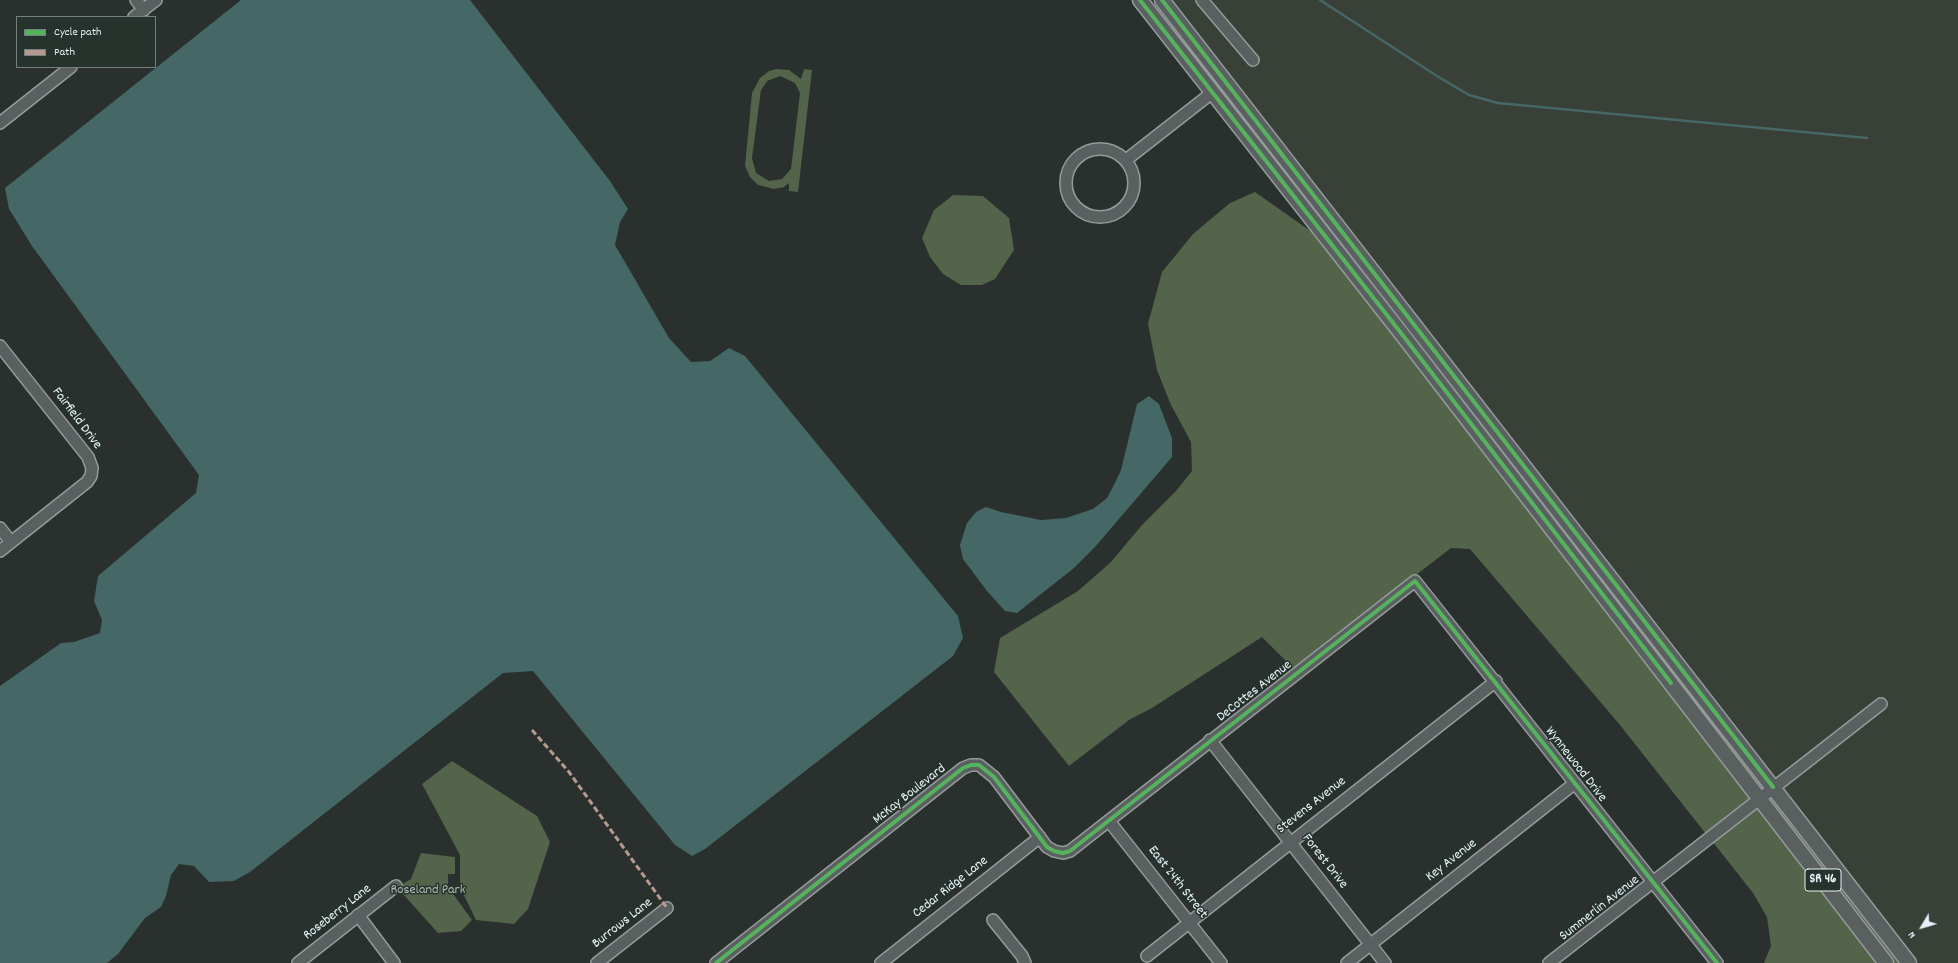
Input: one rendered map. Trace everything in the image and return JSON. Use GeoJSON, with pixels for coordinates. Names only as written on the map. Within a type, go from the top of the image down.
{"type":"FeatureCollection","features":[{"type":"Feature","properties":{"kind":"main road","name":"SR 46"},"geometry":{"type":"LineString","coordinates":[[1140,0],[1396,327],[1886,963]]}},
{"type":"Feature","properties":{"kind":"main road","name":"SR 46"},"geometry":{"type":"LineString","coordinates":[[1162,0],[1909,963]]}},
{"type":"Feature","properties":{"kind":"street"},"geometry":{"type":"LineString","coordinates":[[136,0],[144,10]]}},
{"type":"Feature","properties":{"kind":"street"},"geometry":{"type":"LineString","coordinates":[[135,16],[156,0]]}},
{"type":"Feature","properties":{"kind":"street"},"geometry":{"type":"LineString","coordinates":[[1202,0],[1253,60]]}},
{"type":"Feature","properties":{"kind":"street"},"geometry":{"type":"LineString","coordinates":[[0,123],[70,68]]}},
{"type":"Feature","properties":{"kind":"street"},"geometry":{"type":"LineString","coordinates":[[1126,160],[1212,92]]}},
{"type":"Feature","properties":{"kind":"street"},"geometry":{"type":"LineString","coordinates":[[1104,149],[1116,153],[1126,160],[1132,173],[1133,187],[1129,199],[1121,209],[1109,215],[1096,216],[1083,212],[1073,204],[1067,192],[1066,178],[1070,166],[1078,156],[1090,150],[1104,149]]}},
{"type":"Feature","properties":{"kind":"street","name":"Fairfield Drive"},"geometry":{"type":"LineString","coordinates":[[0,346],[88,456],[92,468],[91,476],[86,482],[0,551]]}},
{"type":"Feature","properties":{"kind":"street"},"geometry":{"type":"LineString","coordinates":[[0,528],[11,542]]}},
{"type":"Feature","properties":{"kind":"street","name":"Wynnewood Drive"},"geometry":{"type":"LineString","coordinates":[[1415,581],[1496,681],[1717,963]]}},
{"type":"Feature","properties":{"kind":"street","name":"DeCottes Avenue"},"geometry":{"type":"LineString","coordinates":[[1109,821],[1210,740],[1415,581]]}},
{"type":"Feature","properties":{"kind":"street","name":"Stevens Avenue"},"geometry":{"type":"LineString","coordinates":[[1147,956],[1289,842],[1496,681]]}},
{"type":"Feature","properties":{"kind":"street","name":"Summerlin Avenue"},"geometry":{"type":"LineString","coordinates":[[1549,963],[1881,704]]}},
{"type":"Feature","properties":{"kind":"street","name":"Forest Drive"},"geometry":{"type":"LineString","coordinates":[[1210,740],[1385,963]]}},
{"type":"Feature","properties":{"kind":"street","name":"McKay Boulevard"},"geometry":{"type":"LineString","coordinates":[[716,963],[963,768],[979,765],[986,770],[1047,847],[1054,852],[1063,853],[1078,847],[1109,821]]}},
{"type":"Feature","properties":{"kind":"street","name":"Key Avenue"},"geometry":{"type":"LineString","coordinates":[[1347,963],[1575,782]]}},
{"type":"Feature","properties":{"kind":"street","name":"East 24th Street"},"geometry":{"type":"LineString","coordinates":[[1109,821],[1220,963]]}},
{"type":"Feature","properties":{"kind":"street","name":"Cedar Ridge Lane"},"geometry":{"type":"LineString","coordinates":[[881,963],[1040,837]]}},
{"type":"Feature","properties":{"kind":"street","name":"Roseberry Lane"},"geometry":{"type":"LineString","coordinates":[[298,963],[396,886]]}},
{"type":"Feature","properties":{"kind":"street","name":"Burrows Lane"},"geometry":{"type":"LineString","coordinates":[[597,963],[667,908]]}},
{"type":"Feature","properties":{"kind":"street"},"geometry":{"type":"LineString","coordinates":[[358,916],[394,963]]}},
{"type":"Feature","properties":{"kind":"street"},"geometry":{"type":"LineString","coordinates":[[993,920],[1022,956],[1025,963]]}},
{"type":"Feature","properties":{"kind":"shaded area"},"geometry":{"type":"Polygon","coordinates":[[[1167,0],[1958,0],[1958,963],[1919,963],[1167,0]]]}},
{"type":"Feature","properties":{"kind":"green space"},"geometry":{"type":"Polygon","coordinates":[[[776,69],[789,70],[801,79],[804,69],[812,70],[798,192],[789,191],[789,183],[784,187],[774,189],[758,185],[750,177],[745,166],[752,93],[760,78],[769,71],[776,69]],[[780,76],[767,81],[761,90],[752,158],[756,173],[769,181],[782,179],[791,169],[800,93],[795,83],[780,76]]]}},
{"type":"Feature","properties":{"kind":"green space"},"geometry":{"type":"Polygon","coordinates":[[[1255,192],[1319,237],[1753,798],[1706,834],[1620,725],[1470,549],[1451,548],[1294,669],[1262,637],[1152,708],[1129,720],[1069,766],[994,672],[1000,638],[1078,591],[1111,562],[1142,525],[1176,491],[1192,471],[1191,442],[1171,405],[1157,370],[1148,324],[1162,272],[1193,234],[1230,203],[1255,192]]]}},
{"type":"Feature","properties":{"kind":"green space"},"geometry":{"type":"Polygon","coordinates":[[[953,195],[983,196],[1009,218],[1014,250],[995,279],[982,285],[961,285],[943,274],[930,257],[922,238],[934,210],[953,195]]]}},
{"type":"Feature","properties":{"kind":"green space"},"geometry":{"type":"Polygon","coordinates":[[[1332,225],[1767,787],[1761,792],[1331,236],[1332,225]]]}},
{"type":"Feature","properties":{"kind":"green space"},"geometry":{"type":"Polygon","coordinates":[[[452,761],[537,816],[550,842],[528,909],[514,924],[476,920],[460,887],[460,855],[422,784],[452,761]]]}},
{"type":"Feature","properties":{"kind":"green space"},"geometry":{"type":"Polygon","coordinates":[[[1770,795],[1902,963],[1892,963],[1768,800],[1770,795]]]}},
{"type":"Feature","properties":{"kind":"green space"},"geometry":{"type":"Polygon","coordinates":[[[1758,805],[1879,963],[1764,963],[1771,946],[1767,917],[1753,893],[1712,841],[1758,805]]]}},
{"type":"Feature","properties":{"kind":"green space","name":"Roseland Park"},"geometry":{"type":"Polygon","coordinates":[[[421,853],[455,857],[455,874],[448,874],[448,887],[472,920],[461,931],[438,933],[394,884],[401,885],[411,879],[421,853]]]}},
{"type":"Feature","properties":{"kind":"water"},"geometry":{"type":"Polygon","coordinates":[[[241,0],[470,0],[610,181],[628,209],[620,222],[615,245],[669,338],[691,362],[710,361],[729,348],[745,356],[958,616],[963,638],[953,656],[705,849],[692,856],[675,845],[533,671],[503,673],[250,872],[234,881],[209,882],[194,866],[179,864],[171,875],[166,896],[161,907],[145,918],[118,954],[107,963],[0,963],[0,686],[61,643],[74,642],[100,633],[102,620],[94,601],[98,576],[196,493],[199,475],[32,246],[9,209],[5,188],[241,0]]]}},
{"type":"Feature","properties":{"kind":"water"},"geometry":{"type":"Polygon","coordinates":[[[1149,396],[1159,404],[1172,438],[1172,457],[1095,547],[1074,568],[1017,613],[1005,611],[987,591],[963,559],[960,545],[967,523],[976,512],[986,507],[1001,512],[1041,520],[1066,518],[1093,509],[1107,498],[1114,485],[1121,470],[1137,404],[1149,396]]]}},
{"type":"Feature","properties":{"kind":"waterway"},"geometry":{"type":"LineString","coordinates":[[1320,0],[1469,95],[1498,103],[1867,138]]}},
{"type":"Feature","properties":{"kind":"marked path"},"geometry":{"type":"LineString","coordinates":[[532,730],[569,772],[667,908]]}},
{"type":"Feature","properties":{"kind":"cycle path"},"geometry":{"type":"LineString","coordinates":[[1140,0],[1401,333],[1671,683]]}},
{"type":"Feature","properties":{"kind":"cycle path"},"geometry":{"type":"LineString","coordinates":[[1162,0],[1773,787]]}},
{"type":"Feature","properties":{"kind":"cycle path"},"geometry":{"type":"LineString","coordinates":[[716,963],[963,768],[971,765],[979,765],[994,777],[1047,847],[1054,851],[1063,853],[1070,851],[1415,581],[1717,963]]}}]}
